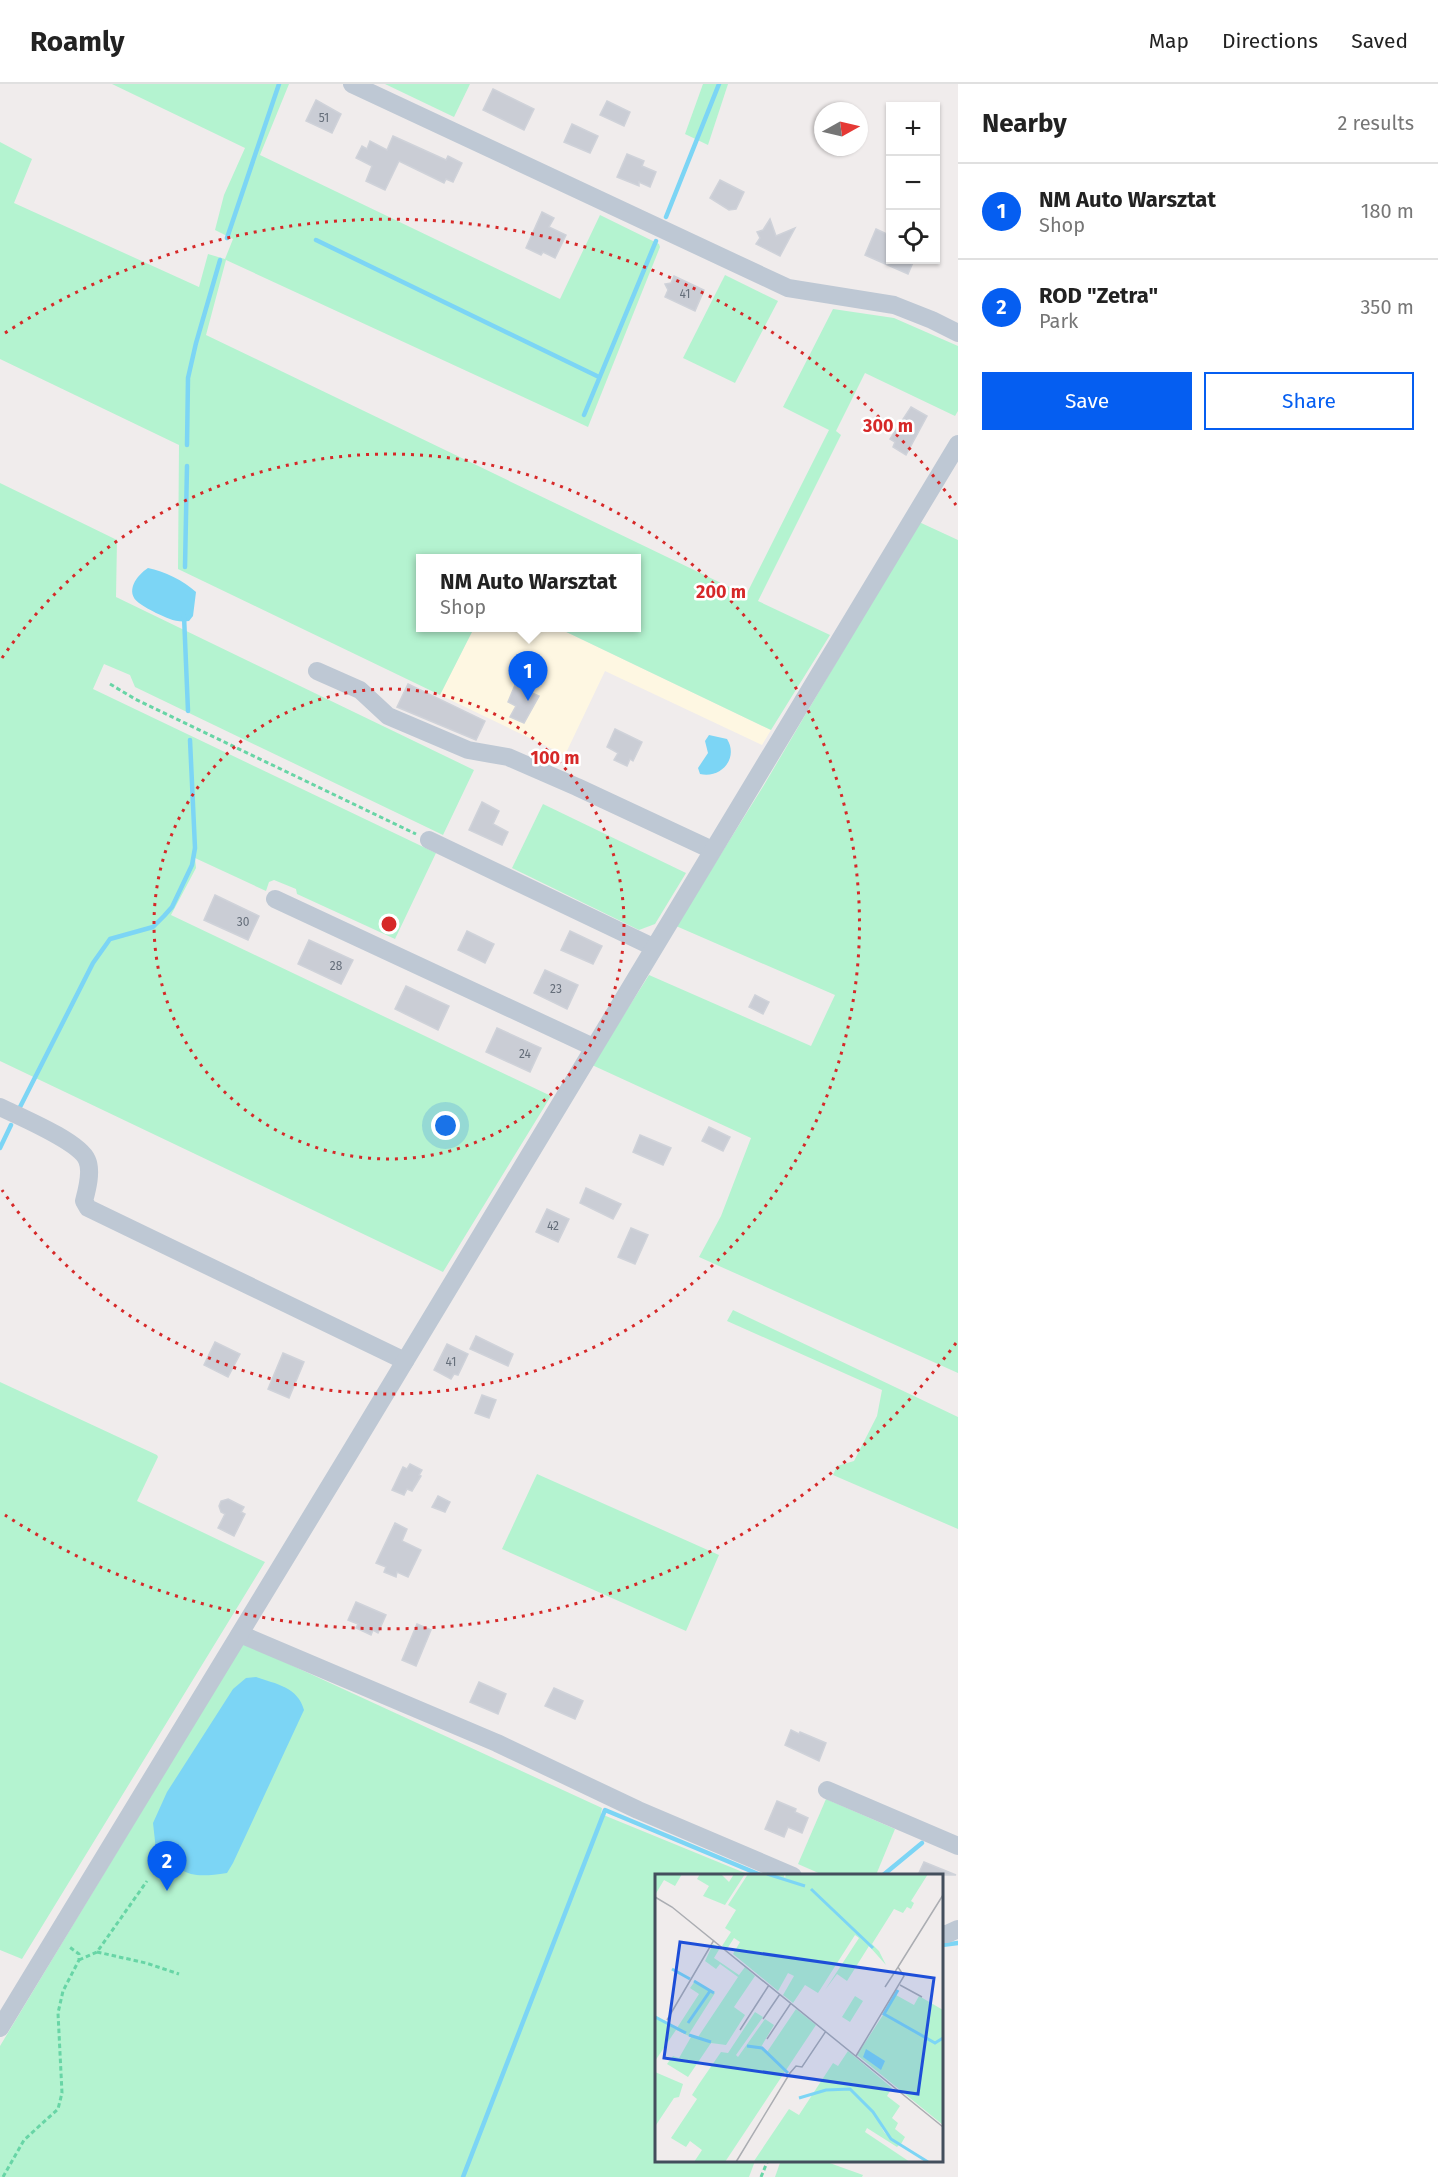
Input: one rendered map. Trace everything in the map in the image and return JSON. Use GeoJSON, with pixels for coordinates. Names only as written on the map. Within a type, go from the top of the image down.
{"type":"FeatureCollection","features":[{"type":"Feature","properties":{"kind":"street"},"geometry":{"type":"LineString","coordinates":[[352,84],[788,288],[894,306],[932,320],[958,333]]}},
{"type":"Feature","properties":{"kind":"street"},"geometry":{"type":"LineString","coordinates":[[0,2028],[958,444]]}},
{"type":"Feature","properties":{"kind":"street"},"geometry":{"type":"LineString","coordinates":[[317,671],[360,690],[388,716],[468,750],[508,757],[712,850]]}},
{"type":"Feature","properties":{"kind":"street"},"geometry":{"type":"LineString","coordinates":[[429,840],[653,947]]}},
{"type":"Feature","properties":{"kind":"street"},"geometry":{"type":"LineString","coordinates":[[275,899],[593,1047]]}},
{"type":"Feature","properties":{"kind":"street"},"geometry":{"type":"LineString","coordinates":[[0,1107],[69,1141],[82,1152],[88,1160],[84,1205],[88,1208],[405,1361]]}},
{"type":"Feature","properties":{"kind":"street"},"geometry":{"type":"LineString","coordinates":[[240,1634],[497,1743],[638,1810],[791,1874]]}},
{"type":"Feature","properties":{"kind":"street"},"geometry":{"type":"LineString","coordinates":[[827,1790],[958,1846]]}},
{"type":"Feature","properties":{"kind":"street"},"geometry":{"type":"LineString","coordinates":[[943,1934],[958,1929]]}},
{"type":"Feature","properties":{"kind":"path"},"geometry":{"type":"LineString","coordinates":[[110,684],[135,699],[429,840]]}},
{"type":"Feature","properties":{"kind":"path"},"geometry":{"type":"LineString","coordinates":[[79,1960],[97,1952],[147,1881]]}},
{"type":"Feature","properties":{"kind":"path"},"geometry":{"type":"LineString","coordinates":[[3,2177],[24,2140],[58,2109],[62,2093],[58,2013],[63,1991],[79,1960],[79,1954],[55,1938]]}},
{"type":"Feature","properties":{"kind":"path"},"geometry":{"type":"LineString","coordinates":[[97,1952],[146,1963],[179,1974]]}},
{"type":"Feature","properties":{"kind":"path"},"geometry":{"type":"LineString","coordinates":[[761,2177],[767,2162]]}},
{"type":"Feature","properties":{"kind":"shaded area"},"geometry":{"type":"Polygon","coordinates":[[[472,632],[566,632],[771,730],[762,745],[605,671],[565,755],[440,695],[472,632]]]}},
{"type":"Feature","properties":{"kind":"green space"},"geometry":{"type":"Polygon","coordinates":[[[112,84],[289,84],[260,155],[560,299],[600,215],[659,244],[660,247],[588,427],[226,260],[206,335],[746,595],[829,430],[783,407],[833,309],[894,318],[958,346],[958,411],[955,416],[865,373],[836,431],[841,435],[758,601],[830,635],[771,730],[566,632],[641,632],[641,554],[416,554],[416,632],[472,632],[440,695],[178,569],[179,445],[0,359],[0,142],[32,159],[14,203],[199,287],[208,254],[225,259],[233,239],[215,230],[224,195],[245,148],[112,84]]]}},
{"type":"Feature","properties":{"kind":"green space"},"geometry":{"type":"Polygon","coordinates":[[[385,84],[470,84],[454,117],[385,84]]]}},
{"type":"Feature","properties":{"kind":"green space"},"geometry":{"type":"Polygon","coordinates":[[[703,84],[728,84],[708,145],[685,134],[703,84]]]}},
{"type":"Feature","properties":{"kind":"green space"},"geometry":{"type":"Polygon","coordinates":[[[725,275],[778,301],[735,383],[683,358],[725,275]]]}},
{"type":"Feature","properties":{"kind":"green space"},"geometry":{"type":"Polygon","coordinates":[[[0,483],[117,540],[116,597],[474,770],[443,835],[135,687],[130,675],[104,664],[93,689],[436,853],[395,939],[297,894],[296,889],[274,880],[269,882],[266,891],[195,858],[196,868],[171,915],[551,1096],[443,1272],[0,1061],[0,483]]]}},
{"type":"Feature","properties":{"kind":"green space"},"geometry":{"type":"Polygon","coordinates":[[[919,522],[958,540],[958,1373],[699,1257],[721,1216],[751,1138],[592,1065],[649,975],[811,1046],[835,995],[676,926],[764,785],[919,522]]]}},
{"type":"Feature","properties":{"kind":"green space"},"geometry":{"type":"Polygon","coordinates":[[[543,804],[686,873],[655,924],[639,930],[512,868],[543,804]]]}},
{"type":"Feature","properties":{"kind":"green space"},"geometry":{"type":"Polygon","coordinates":[[[733,1310],[958,1417],[958,1529],[833,1475],[837,1466],[854,1461],[877,1416],[882,1390],[727,1321],[733,1310]]]}},
{"type":"Feature","properties":{"kind":"green space"},"geometry":{"type":"Polygon","coordinates":[[[0,1382],[157,1455],[137,1501],[265,1562],[22,1959],[0,1950],[0,1382]]]}},
{"type":"Feature","properties":{"kind":"green space"},"geometry":{"type":"Polygon","coordinates":[[[537,1474],[719,1555],[686,1631],[502,1549],[537,1474]]]}},
{"type":"Feature","properties":{"kind":"green space"},"geometry":{"type":"Polygon","coordinates":[[[243,1643],[602,1808],[601,1814],[748,1874],[655,1874],[655,2162],[755,2162],[749,2177],[0,2177],[0,2046],[243,1643]]]}},
{"type":"Feature","properties":{"kind":"green space"},"geometry":{"type":"Polygon","coordinates":[[[826,1799],[895,1829],[876,1874],[821,1874],[798,1864],[826,1799]]]}},
{"type":"Feature","properties":{"kind":"green space"},"geometry":{"type":"Polygon","coordinates":[[[780,2162],[827,2162],[863,2175],[862,2177],[775,2177],[780,2162]]]}},
{"type":"Feature","properties":{"kind":"water"},"geometry":{"type":"Polygon","coordinates":[[[148,568],[174,577],[196,592],[193,616],[189,621],[168,618],[145,607],[135,599],[132,589],[136,579],[148,568]]]}},
{"type":"Feature","properties":{"kind":"water"},"geometry":{"type":"Polygon","coordinates":[[[709,735],[727,739],[731,753],[726,766],[721,770],[708,775],[700,774],[698,768],[708,753],[705,741],[709,735]]]}},
{"type":"Feature","properties":{"kind":"water"},"geometry":{"type":"Polygon","coordinates":[[[256,1677],[291,1691],[297,1696],[304,1710],[227,1873],[195,1875],[187,1873],[173,1865],[156,1850],[153,1823],[167,1792],[233,1689],[246,1678],[256,1677]]]}},
{"type":"Feature","properties":{"kind":"building"},"geometry":{"type":"Polygon","coordinates":[[[493,89],[534,109],[524,130],[483,110],[493,89]]]}},
{"type":"Feature","properties":{"kind":"building"},"geometry":{"type":"Polygon","coordinates":[[[316,100],[341,114],[332,133],[306,121],[316,100]]]}},
{"type":"Feature","properties":{"kind":"building"},"geometry":{"type":"Polygon","coordinates":[[[607,101],[630,112],[624,126],[600,115],[607,101]]]}},
{"type":"Feature","properties":{"kind":"building"},"geometry":{"type":"Polygon","coordinates":[[[572,124],[598,136],[590,153],[564,142],[572,124]]]}},
{"type":"Feature","properties":{"kind":"building"},"geometry":{"type":"Polygon","coordinates":[[[393,136],[446,160],[448,156],[462,163],[453,182],[446,179],[444,183],[399,161],[385,190],[366,181],[372,166],[356,158],[362,146],[367,149],[370,141],[387,150],[393,136]]]}},
{"type":"Feature","properties":{"kind":"building"},"geometry":{"type":"Polygon","coordinates":[[[627,154],[644,161],[642,166],[656,172],[650,187],[639,182],[639,186],[617,177],[627,154]]]}},
{"type":"Feature","properties":{"kind":"building"},"geometry":{"type":"Polygon","coordinates":[[[720,180],[744,192],[736,209],[729,210],[710,198],[720,180]]]}},
{"type":"Feature","properties":{"kind":"building"},"geometry":{"type":"Polygon","coordinates":[[[542,212],[554,218],[549,227],[566,235],[555,258],[526,248],[542,212]]]}},
{"type":"Feature","properties":{"kind":"building"},"geometry":{"type":"Polygon","coordinates":[[[770,219],[776,236],[795,228],[780,256],[756,244],[760,238],[757,232],[763,230],[770,219]]]}},
{"type":"Feature","properties":{"kind":"building"},"geometry":{"type":"Polygon","coordinates":[[[876,229],[886,234],[886,264],[912,264],[908,274],[865,255],[876,229]]]}},
{"type":"Feature","properties":{"kind":"building"},"geometry":{"type":"Polygon","coordinates":[[[674,276],[704,290],[695,311],[665,297],[668,290],[665,284],[671,283],[674,276]]]}},
{"type":"Feature","properties":{"kind":"building"},"geometry":{"type":"Polygon","coordinates":[[[911,407],[927,416],[906,455],[893,447],[895,442],[890,439],[911,407]]]}},
{"type":"Feature","properties":{"kind":"building"},"geometry":{"type":"Polygon","coordinates":[[[408,684],[485,721],[476,740],[397,707],[408,684]]]}},
{"type":"Feature","properties":{"kind":"building"},"geometry":{"type":"Polygon","coordinates":[[[515,685],[539,696],[524,723],[510,717],[516,706],[508,702],[515,685]]]}},
{"type":"Feature","properties":{"kind":"building"},"geometry":{"type":"Polygon","coordinates":[[[615,729],[642,742],[633,761],[630,759],[627,766],[614,760],[618,753],[607,747],[615,729]]]}},
{"type":"Feature","properties":{"kind":"building"},"geometry":{"type":"Polygon","coordinates":[[[482,802],[499,811],[493,824],[508,832],[502,845],[469,830],[482,802]]]}},
{"type":"Feature","properties":{"kind":"building"},"geometry":{"type":"Polygon","coordinates":[[[215,895],[259,916],[248,940],[204,920],[215,895]]]}},
{"type":"Feature","properties":{"kind":"building"},"geometry":{"type":"Polygon","coordinates":[[[467,931],[494,944],[485,963],[458,950],[467,931]]]}},
{"type":"Feature","properties":{"kind":"building"},"geometry":{"type":"Polygon","coordinates":[[[570,931],[602,946],[593,964],[561,950],[570,931]]]}},
{"type":"Feature","properties":{"kind":"building"},"geometry":{"type":"Polygon","coordinates":[[[309,940],[353,960],[341,984],[298,964],[309,940]]]}},
{"type":"Feature","properties":{"kind":"building"},"geometry":{"type":"Polygon","coordinates":[[[545,970],[578,985],[567,1009],[534,993],[545,970]]]}},
{"type":"Feature","properties":{"kind":"building"},"geometry":{"type":"Polygon","coordinates":[[[406,986],[449,1006],[438,1030],[395,1009],[406,986]]]}},
{"type":"Feature","properties":{"kind":"building"},"geometry":{"type":"Polygon","coordinates":[[[755,995],[769,1002],[763,1014],[749,1007],[755,995]]]}},
{"type":"Feature","properties":{"kind":"building"},"geometry":{"type":"Polygon","coordinates":[[[497,1028],[541,1048],[530,1072],[486,1052],[497,1028]]]}},
{"type":"Feature","properties":{"kind":"building"},"geometry":{"type":"Polygon","coordinates":[[[709,1127],[730,1137],[723,1151],[702,1141],[709,1127]]]}},
{"type":"Feature","properties":{"kind":"building"},"geometry":{"type":"Polygon","coordinates":[[[640,1135],[671,1148],[663,1165],[633,1152],[640,1135]]]}},
{"type":"Feature","properties":{"kind":"building"},"geometry":{"type":"Polygon","coordinates":[[[586,1188],[621,1204],[613,1219],[580,1203],[586,1188]]]}},
{"type":"Feature","properties":{"kind":"building"},"geometry":{"type":"Polygon","coordinates":[[[547,1209],[569,1219],[558,1242],[536,1232],[547,1209]]]}},
{"type":"Feature","properties":{"kind":"building"},"geometry":{"type":"Polygon","coordinates":[[[631,1228],[648,1235],[635,1264],[618,1257],[631,1228]]]}},
{"type":"Feature","properties":{"kind":"building"},"geometry":{"type":"Polygon","coordinates":[[[476,1336],[513,1354],[508,1366],[470,1349],[476,1336]]]}},
{"type":"Feature","properties":{"kind":"building"},"geometry":{"type":"Polygon","coordinates":[[[215,1342],[240,1354],[228,1377],[204,1365],[215,1342]]]}},
{"type":"Feature","properties":{"kind":"building"},"geometry":{"type":"Polygon","coordinates":[[[447,1344],[468,1354],[458,1375],[454,1374],[451,1379],[434,1370],[447,1344]]]}},
{"type":"Feature","properties":{"kind":"building"},"geometry":{"type":"Polygon","coordinates":[[[283,1353],[304,1362],[289,1398],[268,1389],[283,1353]]]}},
{"type":"Feature","properties":{"kind":"building"},"geometry":{"type":"Polygon","coordinates":[[[482,1395],[496,1400],[489,1418],[475,1413],[482,1395]]]}},
{"type":"Feature","properties":{"kind":"building"},"geometry":{"type":"Polygon","coordinates":[[[410,1464],[422,1470],[412,1491],[407,1489],[404,1495],[392,1490],[403,1467],[407,1469],[410,1464]]]}},
{"type":"Feature","properties":{"kind":"building"},"geometry":{"type":"Polygon","coordinates":[[[438,1496],[450,1502],[445,1512],[432,1507],[438,1496]]]}},
{"type":"Feature","properties":{"kind":"building"},"geometry":{"type":"Polygon","coordinates":[[[228,1499],[244,1507],[241,1512],[245,1514],[234,1536],[218,1528],[225,1514],[221,1512],[219,1506],[221,1501],[228,1499]]]}},
{"type":"Feature","properties":{"kind":"building"},"geometry":{"type":"Polygon","coordinates":[[[395,1523],[407,1529],[402,1541],[421,1550],[408,1577],[397,1572],[396,1577],[384,1572],[386,1567],[376,1563],[395,1523]]]}},
{"type":"Feature","properties":{"kind":"building"},"geometry":{"type":"Polygon","coordinates":[[[356,1602],[386,1615],[378,1633],[373,1630],[371,1635],[356,1628],[358,1624],[348,1620],[356,1602]]]}},
{"type":"Feature","properties":{"kind":"building"},"geometry":{"type":"Polygon","coordinates":[[[417,1624],[431,1630],[416,1666],[402,1660],[417,1624]]]}},
{"type":"Feature","properties":{"kind":"building"},"geometry":{"type":"Polygon","coordinates":[[[479,1682],[506,1694],[498,1714],[470,1702],[479,1682]]]}},
{"type":"Feature","properties":{"kind":"building"},"geometry":{"type":"Polygon","coordinates":[[[554,1688],[583,1701],[575,1719],[545,1706],[554,1688]]]}},
{"type":"Feature","properties":{"kind":"building"},"geometry":{"type":"Polygon","coordinates":[[[791,1730],[826,1743],[819,1761],[785,1745],[791,1730]]]}},
{"type":"Feature","properties":{"kind":"building"},"geometry":{"type":"Polygon","coordinates":[[[777,1801],[796,1809],[795,1812],[808,1818],[802,1833],[788,1827],[784,1837],[765,1829],[777,1801]]]}},
{"type":"Feature","properties":{"kind":"building"},"geometry":{"type":"Polygon","coordinates":[[[924,1862],[956,1875],[943,1874],[918,1874],[924,1862]]]}},
{"type":"Feature","properties":{"kind":"waterway"},"geometry":{"type":"LineString","coordinates":[[227,238],[279,84]]}},
{"type":"Feature","properties":{"kind":"waterway"},"geometry":{"type":"LineString","coordinates":[[666,217],[719,84]]}},
{"type":"Feature","properties":{"kind":"waterway"},"geometry":{"type":"LineString","coordinates":[[316,240],[599,377]]}},
{"type":"Feature","properties":{"kind":"waterway"},"geometry":{"type":"LineString","coordinates":[[584,415],[656,241]]}},
{"type":"Feature","properties":{"kind":"waterway"},"geometry":{"type":"LineString","coordinates":[[187,445],[188,378],[220,260]]}},
{"type":"Feature","properties":{"kind":"waterway"},"geometry":{"type":"LineString","coordinates":[[185,567],[187,466]]}},
{"type":"Feature","properties":{"kind":"waterway"},"geometry":{"type":"LineString","coordinates":[[184,616],[188,711]]}},
{"type":"Feature","properties":{"kind":"waterway"},"geometry":{"type":"LineString","coordinates":[[19,1109],[93,963],[110,939],[153,927],[172,907],[192,865],[195,848],[190,740]]}},
{"type":"Feature","properties":{"kind":"waterway"},"geometry":{"type":"LineString","coordinates":[[0,1148],[11,1125]]}},
{"type":"Feature","properties":{"kind":"waterway"},"geometry":{"type":"LineString","coordinates":[[463,2177],[605,1810],[758,1874]]}},
{"type":"Feature","properties":{"kind":"waterway"},"geometry":{"type":"LineString","coordinates":[[884,1874],[922,1843]]}},
{"type":"Feature","properties":{"kind":"waterway"},"geometry":{"type":"LineString","coordinates":[[943,1945],[958,1943]]}},
{"type":"Feature","properties":{"kind":"place","name":"NM Auto Warsztat"},"geometry":{"type":"Point","coordinates":[528,701]}},
{"type":"Feature","properties":{"kind":"place","name":"ROD \"Zetra\""},"geometry":{"type":"Point","coordinates":[167,1891]}}]}
